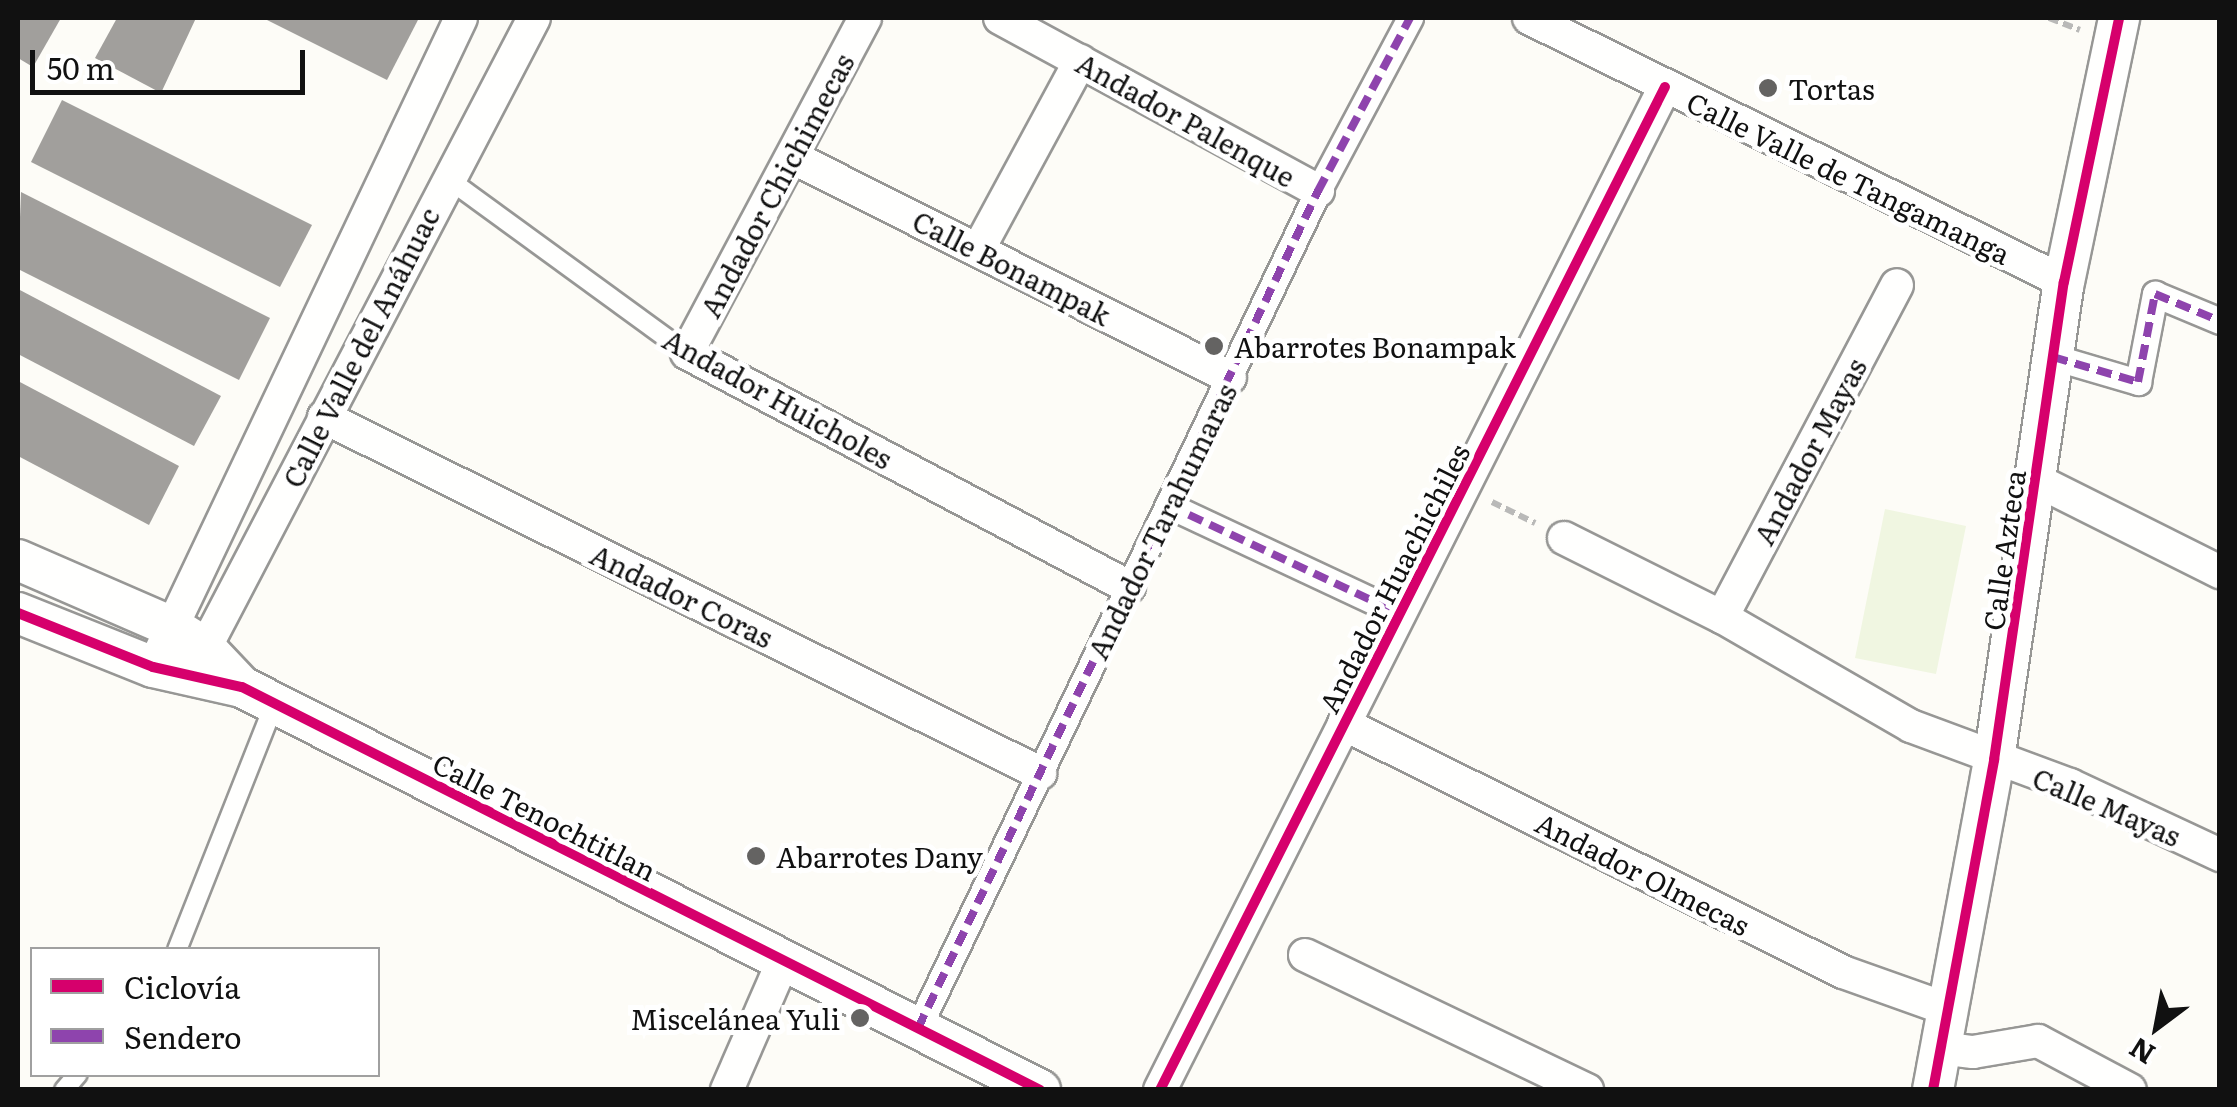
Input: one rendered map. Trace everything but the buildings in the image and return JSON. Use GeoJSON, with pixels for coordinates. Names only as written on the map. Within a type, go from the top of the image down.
{"type":"FeatureCollection","features":[{"type":"Feature","properties":{"kind":"street","name":"Calle Valle del Anáhuac"},"geometry":{"type":"LineString","coordinates":[[180,655],[409,126],[462,18]]}},
{"type":"Feature","properties":{"kind":"street","name":"Calle Valle del Anáhuac"},"geometry":{"type":"LineString","coordinates":[[180,655],[324,417],[534,18]]}},
{"type":"Feature","properties":{"kind":"street","name":"Andador Chichimecas"},"geometry":{"type":"LineString","coordinates":[[687,353],[865,18]]}},
{"type":"Feature","properties":{"kind":"street","name":"Andador Palenque"},"geometry":{"type":"LineString","coordinates":[[1000,18],[1318,192]]}},
{"type":"Feature","properties":{"kind":"street","name":"Andador Tarahumaras"},"geometry":{"type":"LineString","coordinates":[[918,1028],[1318,192],[1410,18]]}},
{"type":"Feature","properties":{"kind":"street","name":"Calle Valle de Tangamanga"},"geometry":{"type":"LineString","coordinates":[[1529,18],[2064,282]]}},
{"type":"Feature","properties":{"kind":"street","name":"Calle Azteca"},"geometry":{"type":"LineString","coordinates":[[1933,1090],[1994,760],[2064,282],[2119,18]]}},
{"type":"Feature","properties":{"kind":"street"},"geometry":{"type":"LineString","coordinates":[[978,250],[1080,61]]}},
{"type":"Feature","properties":{"kind":"street","name":"Andador Huachichiles"},"geometry":{"type":"LineString","coordinates":[[1160,1090],[1665,88]]}},
{"type":"Feature","properties":{"kind":"street"},"geometry":{"type":"LineString","coordinates":[[409,126],[454,165]]}},
{"type":"Feature","properties":{"kind":"street","name":"Calle Bonampak"},"geometry":{"type":"LineString","coordinates":[[794,158],[1230,376]]}},
{"type":"Feature","properties":{"kind":"street","name":"Andador Mayas"},"geometry":{"type":"LineString","coordinates":[[1722,617],[1896,285]]}},
{"type":"Feature","properties":{"kind":"street"},"geometry":{"type":"LineString","coordinates":[[2053,356],[2138,382],[2154,294],[2220,322]]}},
{"type":"Feature","properties":{"kind":"street","name":"Andador Huicholes"},"geometry":{"type":"LineString","coordinates":[[687,353],[1129,586]]}},
{"type":"Feature","properties":{"kind":"street","name":"Andador Coras"},"geometry":{"type":"LineString","coordinates":[[324,417],[1040,773]]}},
{"type":"Feature","properties":{"kind":"street"},"geometry":{"type":"LineString","coordinates":[[2036,480],[2220,572]]}},
{"type":"Feature","properties":{"kind":"street"},"geometry":{"type":"LineString","coordinates":[[1168,505],[1399,613]]}},
{"type":"Feature","properties":{"kind":"street"},"geometry":{"type":"LineString","coordinates":[[1564,538],[1722,617],[1911,726],[1994,760]]}},
{"type":"Feature","properties":{"kind":"street","name":"Calle Tenochtitlan"},"geometry":{"type":"LineString","coordinates":[[18,560],[258,696],[1040,1090]]}},
{"type":"Feature","properties":{"kind":"street","name":"Calle Tenochtitlan"},"geometry":{"type":"LineString","coordinates":[[18,613],[180,655]]}},
{"type":"Feature","properties":{"kind":"street","name":"Andador Olmecas"},"geometry":{"type":"LineString","coordinates":[[1344,724],[1842,972],[1947,1009]]}},
{"type":"Feature","properties":{"kind":"street","name":"Calle Mayas"},"geometry":{"type":"LineString","coordinates":[[1994,760],[2070,785],[2220,854]]}},
{"type":"Feature","properties":{"kind":"street"},"geometry":{"type":"LineString","coordinates":[[1305,954],[1587,1090]]}},
{"type":"Feature","properties":{"kind":"street"},"geometry":{"type":"LineString","coordinates":[[727,1090],[782,961]]}},
{"type":"Feature","properties":{"kind":"street"},"geometry":{"type":"LineString","coordinates":[[1940,1048],[1973,1052],[2038,1042],[2130,1090]]}},
{"type":"Feature","properties":{"kind":"lane","name":"Andador Huicholes"},"geometry":{"type":"LineString","coordinates":[[454,165],[687,353]]}},
{"type":"Feature","properties":{"kind":"lane"},"geometry":{"type":"LineString","coordinates":[[178,947],[258,696]]}},
{"type":"Feature","properties":{"kind":"path"},"geometry":{"type":"LineString","coordinates":[[1464,488],[1564,538]]}},
{"type":"Feature","properties":{"kind":"green space"},"geometry":{"type":"Polygon","coordinates":[[[1885,509],[1966,526],[1936,674],[1855,658],[1885,509]]]}},
{"type":"Feature","properties":{"kind":"marked path"},"geometry":{"type":"LineString","coordinates":[[918,1028],[1318,191],[1410,18]]}},
{"type":"Feature","properties":{"kind":"marked path"},"geometry":{"type":"LineString","coordinates":[[2053,357],[2138,382],[2155,294],[2220,321]]}},
{"type":"Feature","properties":{"kind":"marked path"},"geometry":{"type":"LineString","coordinates":[[1168,505],[1399,613]]}},
{"type":"Feature","properties":{"kind":"cycle path"},"geometry":{"type":"LineString","coordinates":[[1933,1090],[1994,760],[2064,282],[2119,18]]}},
{"type":"Feature","properties":{"kind":"cycle path"},"geometry":{"type":"LineString","coordinates":[[1160,1090],[1665,87]]}},
{"type":"Feature","properties":{"kind":"cycle path"},"geometry":{"type":"LineString","coordinates":[[18,613],[153,667],[242,687],[1040,1090]]}},
{"type":"Feature","properties":{"kind":"place","name":"Tortas"},"geometry":{"type":"Point","coordinates":[1768,88]}},
{"type":"Feature","properties":{"kind":"place","name":"Abarrotes Bonampak"},"geometry":{"type":"Point","coordinates":[1214,346]}},
{"type":"Feature","properties":{"kind":"place","name":"Abarrotes Dany"},"geometry":{"type":"Point","coordinates":[756,856]}},
{"type":"Feature","properties":{"kind":"place","name":"Miscelánea Yuli"},"geometry":{"type":"Point","coordinates":[860,1018]}}]}
